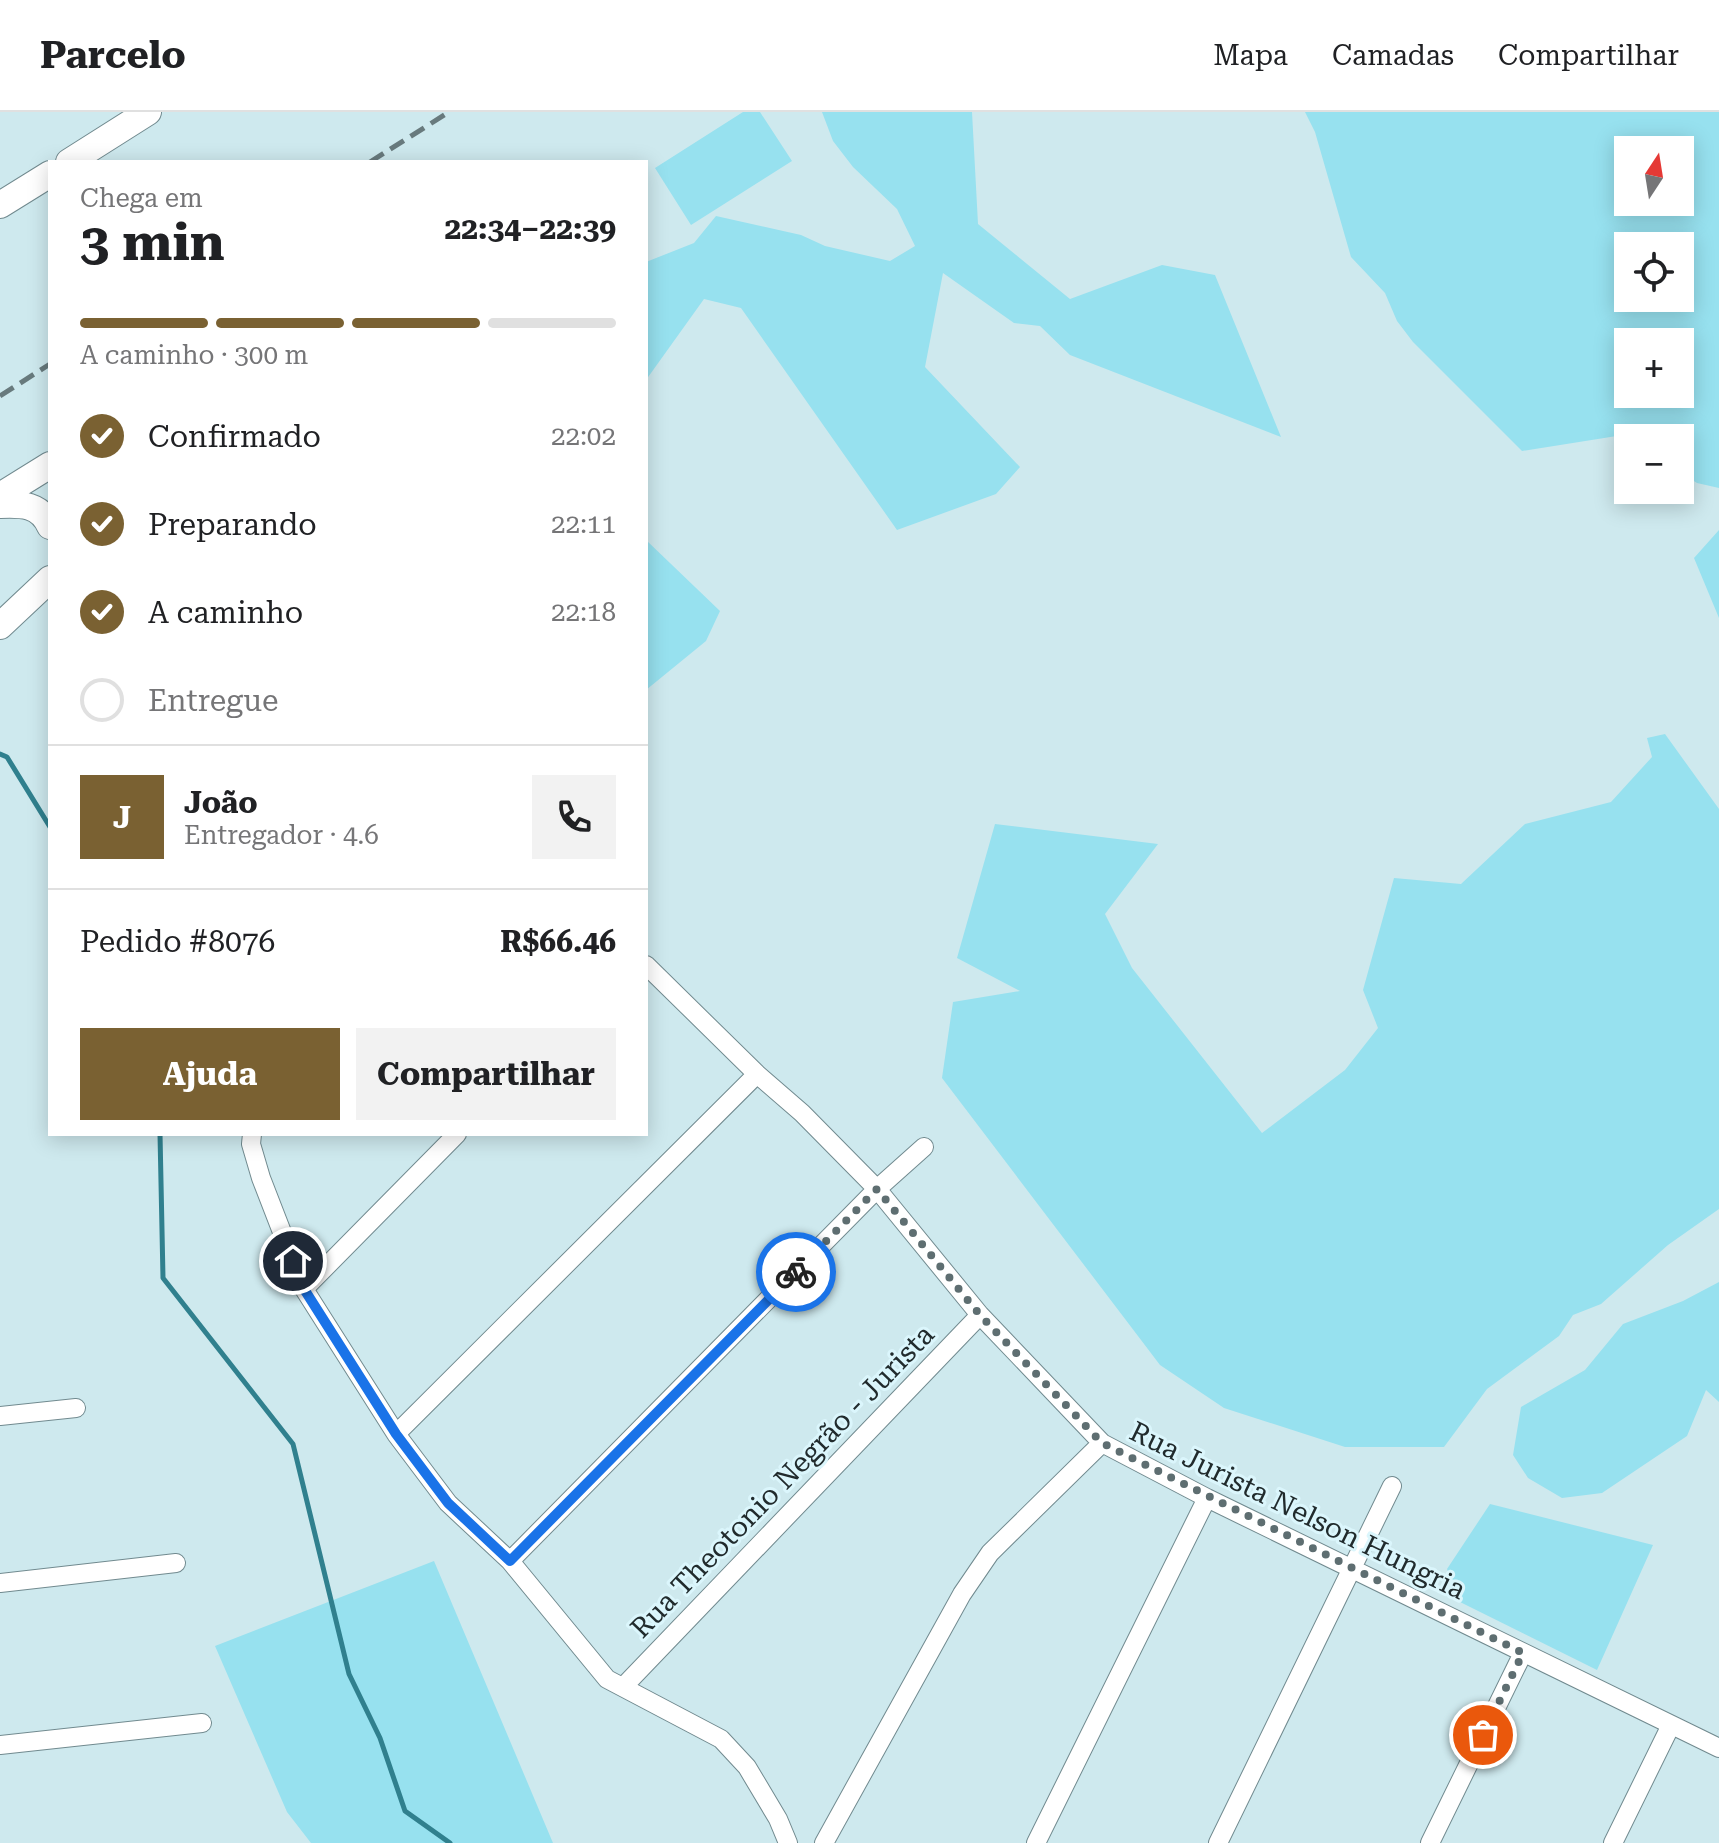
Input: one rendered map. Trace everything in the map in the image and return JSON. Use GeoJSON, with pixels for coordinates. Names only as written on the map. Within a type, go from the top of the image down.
{"type":"FeatureCollection","features":[{"type":"Feature","properties":{"kind":"street"},"geometry":{"type":"LineString","coordinates":[[72,160],[148,112]]}},
{"type":"Feature","properties":{"kind":"street"},"geometry":{"type":"LineString","coordinates":[[0,205],[48,175]]}},
{"type":"Feature","properties":{"kind":"street"},"geometry":{"type":"LineString","coordinates":[[0,496],[48,466]]}},
{"type":"Feature","properties":{"kind":"street"},"geometry":{"type":"LineString","coordinates":[[0,505],[21,504],[36,508],[48,522]]}},
{"type":"Feature","properties":{"kind":"street"},"geometry":{"type":"LineString","coordinates":[[0,626],[43,585]]}},
{"type":"Feature","properties":{"kind":"street","name":"Rua Jurista Nelson Hungria"},"geometry":{"type":"LineString","coordinates":[[648,967],[877,1189],[980,1315],[1102,1443],[1207,1498],[1719,1748]]}},
{"type":"Feature","properties":{"kind":"street"},"geometry":{"type":"LineString","coordinates":[[396,1434],[757,1074]]}},
{"type":"Feature","properties":{"kind":"street"},"geometry":{"type":"LineString","coordinates":[[252,1136],[251,1144],[261,1178],[304,1289],[396,1434],[448,1503],[510,1561],[607,1679],[721,1739],[747,1767],[778,1819],[788,1843]]}},
{"type":"Feature","properties":{"kind":"street"},"geometry":{"type":"LineString","coordinates":[[304,1289],[455,1136]]}},
{"type":"Feature","properties":{"kind":"street"},"geometry":{"type":"LineString","coordinates":[[510,1561],[877,1189],[924,1147]]}},
{"type":"Feature","properties":{"kind":"street","name":"Rua Theotonio Negrão - Jurista"},"geometry":{"type":"LineString","coordinates":[[624,1686],[980,1315]]}},
{"type":"Feature","properties":{"kind":"street"},"geometry":{"type":"LineString","coordinates":[[0,1416],[76,1408]]}},
{"type":"Feature","properties":{"kind":"street"},"geometry":{"type":"LineString","coordinates":[[824,1843],[962,1594],[990,1553],[1102,1443]]}},
{"type":"Feature","properties":{"kind":"street"},"geometry":{"type":"LineString","coordinates":[[1218,1843],[1392,1486]]}},
{"type":"Feature","properties":{"kind":"street"},"geometry":{"type":"LineString","coordinates":[[1036,1843],[1207,1498]]}},
{"type":"Feature","properties":{"kind":"street"},"geometry":{"type":"LineString","coordinates":[[0,1583],[176,1563]]}},
{"type":"Feature","properties":{"kind":"street"},"geometry":{"type":"LineString","coordinates":[[1430,1843],[1523,1653]]}},
{"type":"Feature","properties":{"kind":"street"},"geometry":{"type":"LineString","coordinates":[[0,1745],[202,1723]]}},
{"type":"Feature","properties":{"kind":"street"},"geometry":{"type":"LineString","coordinates":[[1613,1843],[1671,1725]]}},
{"type":"Feature","properties":{"kind":"shaded area"},"geometry":{"type":"Polygon","coordinates":[[[743,112],[760,112],[792,161],[691,225],[655,168],[743,112]]]}},
{"type":"Feature","properties":{"kind":"shaded area"},"geometry":{"type":"Polygon","coordinates":[[[822,112],[972,112],[978,224],[1070,299],[1162,265],[1215,275],[1281,437],[1070,355],[1040,326],[1014,323],[943,273],[925,367],[1020,467],[996,494],[897,530],[741,308],[704,299],[648,377],[648,261],[694,243],[716,216],[801,235],[825,246],[890,261],[915,246],[897,209],[853,167],[833,141],[822,112]]]}},
{"type":"Feature","properties":{"kind":"shaded area"},"geometry":{"type":"Polygon","coordinates":[[[1305,112],[1719,112],[1719,488],[1694,481],[1694,424],[1614,424],[1614,436],[1522,451],[1413,342],[1397,321],[1385,293],[1351,257],[1315,132],[1305,112]]]}},
{"type":"Feature","properties":{"kind":"shaded area"},"geometry":{"type":"Polygon","coordinates":[[[1719,530],[1719,618],[1694,558],[1719,530]]]}},
{"type":"Feature","properties":{"kind":"shaded area"},"geometry":{"type":"Polygon","coordinates":[[[648,542],[720,611],[706,641],[648,688],[648,542]]]}},
{"type":"Feature","properties":{"kind":"shaded area"},"geometry":{"type":"Polygon","coordinates":[[[1665,734],[1719,809],[1719,1209],[1668,1245],[1601,1304],[1573,1315],[1559,1336],[1487,1389],[1444,1447],[1345,1447],[1224,1408],[1160,1365],[942,1078],[953,1002],[1020,991],[957,958],[995,824],[1158,844],[1105,914],[1132,968],[1262,1133],[1345,1070],[1378,1028],[1363,990],[1394,878],[1461,884],[1525,824],[1611,802],[1652,757],[1647,738],[1665,734]]]}},
{"type":"Feature","properties":{"kind":"shaded area"},"geometry":{"type":"Polygon","coordinates":[[[1719,1282],[1719,1402],[1706,1390],[1687,1436],[1602,1493],[1562,1498],[1528,1478],[1513,1455],[1521,1407],[1585,1370],[1623,1324],[1683,1301],[1719,1282]]]}},
{"type":"Feature","properties":{"kind":"shaded area"},"geometry":{"type":"Polygon","coordinates":[[[1490,1504],[1653,1545],[1597,1670],[1460,1602],[1447,1569],[1490,1504]]]}},
{"type":"Feature","properties":{"kind":"shaded area"},"geometry":{"type":"Polygon","coordinates":[[[434,1561],[553,1843],[311,1843],[287,1812],[215,1646],[434,1561]]]}},
{"type":"Feature","properties":{"kind":"waterway"},"geometry":{"type":"LineString","coordinates":[[0,754],[7,757],[48,824]]}},
{"type":"Feature","properties":{"kind":"waterway"},"geometry":{"type":"LineString","coordinates":[[160,1136],[163,1278],[293,1444],[349,1674],[380,1738],[405,1811],[450,1843]]}},
{"type":"Feature","properties":{"kind":"railway"},"geometry":{"type":"LineString","coordinates":[[373,160],[449,112]]}},
{"type":"Feature","properties":{"kind":"railway"},"geometry":{"type":"LineString","coordinates":[[0,396],[48,365]]}},
{"type":"Feature","properties":{"kind":"way so far"},"geometry":{"type":"LineString","coordinates":[[796,1272],[877,1189],[980,1315],[1102,1443],[1523,1653],[1483,1735]]}},
{"type":"Feature","properties":{"kind":"route"},"geometry":{"type":"LineString","coordinates":[[293,1261],[304,1289],[349,1365],[396,1434],[448,1503],[510,1561],[796,1272]]}}]}
